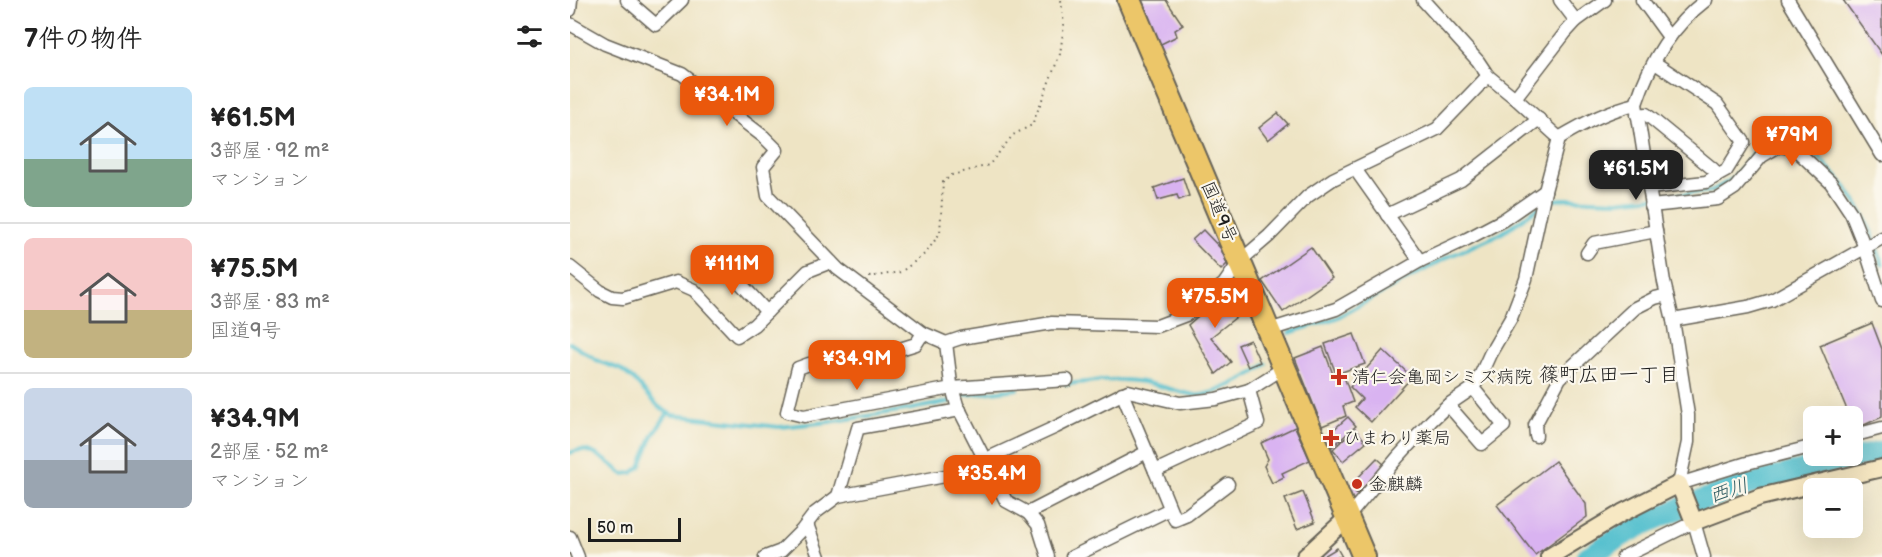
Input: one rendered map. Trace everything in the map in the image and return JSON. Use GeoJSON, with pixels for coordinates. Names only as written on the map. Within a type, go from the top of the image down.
{"type":"FeatureCollection","features":[{"type":"Feature","properties":{"kind":"highway","name":"国道9号"},"geometry":{"type":"LineString","coordinates":[[1129,0],[1364,557]]}},
{"type":"Feature","properties":{"kind":"street"},"geometry":{"type":"LineString","coordinates":[[570,10],[572,0]]}},
{"type":"Feature","properties":{"kind":"street"},"geometry":{"type":"LineString","coordinates":[[627,0],[656,26],[682,0]]}},
{"type":"Feature","properties":{"kind":"street"},"geometry":{"type":"LineString","coordinates":[[1423,0],[1472,54],[1488,76],[1559,138]]}},
{"type":"Feature","properties":{"kind":"street"},"geometry":{"type":"LineString","coordinates":[[1560,0],[1576,21]]}},
{"type":"Feature","properties":{"kind":"street"},"geometry":{"type":"LineString","coordinates":[[1515,98],[1576,21],[1605,0]]}},
{"type":"Feature","properties":{"kind":"street"},"geometry":{"type":"LineString","coordinates":[[1642,0],[1669,37]]}},
{"type":"Feature","properties":{"kind":"street"},"geometry":{"type":"LineString","coordinates":[[1704,557],[1680,488],[1688,442],[1688,415],[1637,110],[1640,92],[1669,37],[1682,20],[1706,0]]}},
{"type":"Feature","properties":{"kind":"street"},"geometry":{"type":"LineString","coordinates":[[1788,0],[1882,155]]}},
{"type":"Feature","properties":{"kind":"street"},"geometry":{"type":"LineString","coordinates":[[570,24],[605,44],[682,74],[764,136],[777,150],[763,166],[768,196],[831,262],[852,280],[923,333],[946,342],[1052,323],[1157,326],[1186,315],[1224,284],[1240,261],[1269,236],[1308,196],[1333,179],[1437,129],[1488,76]]}},
{"type":"Feature","properties":{"kind":"street"},"geometry":{"type":"LineString","coordinates":[[1649,188],[1706,182],[1726,171],[1744,142],[1717,104],[1654,63]]}},
{"type":"Feature","properties":{"kind":"street"},"geometry":{"type":"LineString","coordinates":[[1305,557],[1347,518],[1398,457],[1448,405],[1473,388],[1511,318],[1526,279],[1559,138],[1577,127],[1627,106],[1646,114],[1713,169],[1717,176]]}},
{"type":"Feature","properties":{"kind":"street"},"geometry":{"type":"LineString","coordinates":[[1387,215],[1461,180],[1539,119]]}},
{"type":"Feature","properties":{"kind":"street"},"geometry":{"type":"LineString","coordinates":[[1652,206],[1718,199],[1735,188],[1762,156],[1779,146],[1794,148],[1831,183],[1851,213],[1882,301]]}},
{"type":"Feature","properties":{"kind":"street"},"geometry":{"type":"LineString","coordinates":[[1355,169],[1420,261]]}},
{"type":"Feature","properties":{"kind":"street"},"geometry":{"type":"LineString","coordinates":[[1269,330],[1336,309],[1420,261],[1503,220],[1545,191]]}},
{"type":"Feature","properties":{"kind":"street"},"geometry":{"type":"LineString","coordinates":[[1587,253],[1594,243],[1656,231]]}},
{"type":"Feature","properties":{"kind":"street"},"geometry":{"type":"LineString","coordinates":[[1673,320],[1748,307],[1772,300],[1882,238]]}},
{"type":"Feature","properties":{"kind":"street"},"geometry":{"type":"LineString","coordinates":[[719,260],[767,312]]}},
{"type":"Feature","properties":{"kind":"street"},"geometry":{"type":"LineString","coordinates":[[570,267],[600,291],[612,297],[622,298],[676,282],[694,290],[737,336],[754,325],[808,271],[831,262]]}},
{"type":"Feature","properties":{"kind":"street"},"geometry":{"type":"LineString","coordinates":[[1536,436],[1535,425],[1560,378],[1635,308],[1667,295]]}},
{"type":"Feature","properties":{"kind":"street"},"geometry":{"type":"LineString","coordinates":[[923,333],[916,344],[900,349],[859,350],[833,362],[809,364],[798,368],[788,412],[804,416],[952,388],[1067,380]]}},
{"type":"Feature","properties":{"kind":"street"},"geometry":{"type":"LineString","coordinates":[[946,342],[952,388],[960,410],[1006,501],[1028,513],[1038,525],[1048,557]]}},
{"type":"Feature","properties":{"kind":"street"},"geometry":{"type":"LineString","coordinates":[[765,557],[781,551],[815,513],[838,496],[986,464],[1128,391],[1180,403],[1216,399],[1249,390],[1285,367]]}},
{"type":"Feature","properties":{"kind":"street"},"geometry":{"type":"LineString","coordinates":[[1448,405],[1482,444],[1504,426],[1473,388]]}},
{"type":"Feature","properties":{"kind":"street"},"geometry":{"type":"LineString","coordinates":[[1155,471],[1258,423],[1249,390]]}},
{"type":"Feature","properties":{"kind":"street"},"geometry":{"type":"LineString","coordinates":[[1122,393],[1175,520],[1187,515],[1228,484]]}},
{"type":"Feature","properties":{"kind":"street"},"geometry":{"type":"LineString","coordinates":[[838,496],[858,428],[960,410]]}},
{"type":"Feature","properties":{"kind":"street"},"geometry":{"type":"LineString","coordinates":[[1863,433],[1882,428]]}},
{"type":"Feature","properties":{"kind":"street"},"geometry":{"type":"LineString","coordinates":[[1549,557],[1622,513],[1680,488],[1747,463],[1803,449]]}},
{"type":"Feature","properties":{"kind":"street"},"geometry":{"type":"LineString","coordinates":[[1028,513],[1147,452]]}},
{"type":"Feature","properties":{"kind":"street"},"geometry":{"type":"LineString","coordinates":[[1623,557],[1692,519],[1760,497],[1882,468]]}},
{"type":"Feature","properties":{"kind":"street"},"geometry":{"type":"LineString","coordinates":[[1072,557],[1170,509]]}},
{"type":"Feature","properties":{"kind":"street"},"geometry":{"type":"LineString","coordinates":[[807,524],[819,557]]}},
{"type":"Feature","properties":{"kind":"street"},"geometry":{"type":"LineString","coordinates":[[570,537],[578,557]]}},
{"type":"Feature","properties":{"kind":"path"},"geometry":{"type":"LineString","coordinates":[[852,280],[901,272],[926,253],[940,233],[943,182],[952,175],[989,165],[1013,135],[1032,125],[1059,54],[1064,26],[1061,0]]}},
{"type":"Feature","properties":{"kind":"building"},"geometry":{"type":"Polygon","coordinates":[[[1133,0],[1166,0],[1183,25],[1175,30],[1177,36],[1153,48],[1133,0]]]}},
{"type":"Feature","properties":{"kind":"building"},"geometry":{"type":"Polygon","coordinates":[[[1843,0],[1882,0],[1882,55],[1843,0]]]}},
{"type":"Feature","properties":{"kind":"building"},"geometry":{"type":"Polygon","coordinates":[[[1278,113],[1288,124],[1268,140],[1259,128],[1278,113]]]}},
{"type":"Feature","properties":{"kind":"building"},"geometry":{"type":"Polygon","coordinates":[[[1183,178],[1189,196],[1179,200],[1177,195],[1158,200],[1154,188],[1183,178]]]}},
{"type":"Feature","properties":{"kind":"building"},"geometry":{"type":"Polygon","coordinates":[[[1203,230],[1223,251],[1228,263],[1221,270],[1192,240],[1203,230]]]}},
{"type":"Feature","properties":{"kind":"building"},"geometry":{"type":"Polygon","coordinates":[[[1311,247],[1332,278],[1283,312],[1262,281],[1311,247]]]}},
{"type":"Feature","properties":{"kind":"building"},"geometry":{"type":"Polygon","coordinates":[[[1229,289],[1240,314],[1211,337],[1231,362],[1216,374],[1188,325],[1229,289]]]}},
{"type":"Feature","properties":{"kind":"building"},"geometry":{"type":"Polygon","coordinates":[[[1872,323],[1882,349],[1882,417],[1863,425],[1863,406],[1845,406],[1820,345],[1872,323]]]}},
{"type":"Feature","properties":{"kind":"building"},"geometry":{"type":"Polygon","coordinates":[[[1354,334],[1365,364],[1336,374],[1325,344],[1354,334]]]}},
{"type":"Feature","properties":{"kind":"building"},"geometry":{"type":"Polygon","coordinates":[[[1250,340],[1260,362],[1248,367],[1238,345],[1250,340]]]}},
{"type":"Feature","properties":{"kind":"building"},"geometry":{"type":"Polygon","coordinates":[[[1323,347],[1334,377],[1343,374],[1353,402],[1343,406],[1346,416],[1322,426],[1295,358],[1323,347]]]}},
{"type":"Feature","properties":{"kind":"building"},"geometry":{"type":"Polygon","coordinates":[[[1383,350],[1412,377],[1371,422],[1355,407],[1362,399],[1350,387],[1383,350]]]}},
{"type":"Feature","properties":{"kind":"building"},"geometry":{"type":"Polygon","coordinates":[[[1348,417],[1356,426],[1332,447],[1324,438],[1348,417]]]}},
{"type":"Feature","properties":{"kind":"building"},"geometry":{"type":"Polygon","coordinates":[[[1295,427],[1310,460],[1282,473],[1284,477],[1272,483],[1264,466],[1268,459],[1261,443],[1295,427]]]}},
{"type":"Feature","properties":{"kind":"building"},"geometry":{"type":"Polygon","coordinates":[[[1355,429],[1366,442],[1343,461],[1333,449],[1355,429]]]}},
{"type":"Feature","properties":{"kind":"building"},"geometry":{"type":"Polygon","coordinates":[[[1377,458],[1385,465],[1357,494],[1350,486],[1377,458]]]}},
{"type":"Feature","properties":{"kind":"building"},"geometry":{"type":"Polygon","coordinates":[[[1555,461],[1586,504],[1587,517],[1535,555],[1497,505],[1555,461]]]}},
{"type":"Feature","properties":{"kind":"building"},"geometry":{"type":"Polygon","coordinates":[[[1303,492],[1315,522],[1297,529],[1285,499],[1303,492]]]}},
{"type":"Feature","properties":{"kind":"building"},"geometry":{"type":"Polygon","coordinates":[[[1337,548],[1342,557],[1322,557],[1337,548]]]}},
{"type":"Feature","properties":{"kind":"waterway"},"geometry":{"type":"LineString","coordinates":[[1546,204],[1553,200],[1565,199],[1617,201],[1712,191],[1732,179],[1759,146],[1770,138],[1787,134],[1804,141],[1846,187],[1871,231],[1882,264]]}},
{"type":"Feature","properties":{"kind":"waterway"},"geometry":{"type":"LineString","coordinates":[[1289,333],[1336,318],[1448,257],[1502,233],[1539,207]]}},
{"type":"Feature","properties":{"kind":"waterway"},"geometry":{"type":"LineString","coordinates":[[570,343],[600,362],[620,369],[633,379],[659,407],[672,415],[779,427],[912,409],[948,402],[966,395],[1017,389]]}},
{"type":"Feature","properties":{"kind":"waterway"},"geometry":{"type":"LineString","coordinates":[[1066,384],[1127,380],[1202,395],[1232,384],[1266,364]]}},
{"type":"Feature","properties":{"kind":"waterway"},"geometry":{"type":"LineString","coordinates":[[570,453],[591,452],[623,474],[632,473],[640,467],[653,435],[668,413]]}},
{"type":"Feature","properties":{"kind":"waterway","name":"西川"},"geometry":{"type":"LineString","coordinates":[[1587,557],[1635,529],[1700,501],[1790,474],[1882,452]]}},
{"type":"Feature","properties":{"kind":"place","name":"清仁会亀岡シミズ病院"},"geometry":{"type":"Point","coordinates":[1339,377]}},
{"type":"Feature","properties":{"kind":"place","name":"ひまわり薬局"},"geometry":{"type":"Point","coordinates":[1331,438]}},
{"type":"Feature","properties":{"kind":"place","name":"金麒麟"},"geometry":{"type":"Point","coordinates":[1357,484]}},
{"type":"Feature","properties":{"kind":"district","name":"篠町広田一丁目"},"geometry":{"type":"Point","coordinates":[1609,375]}}]}
